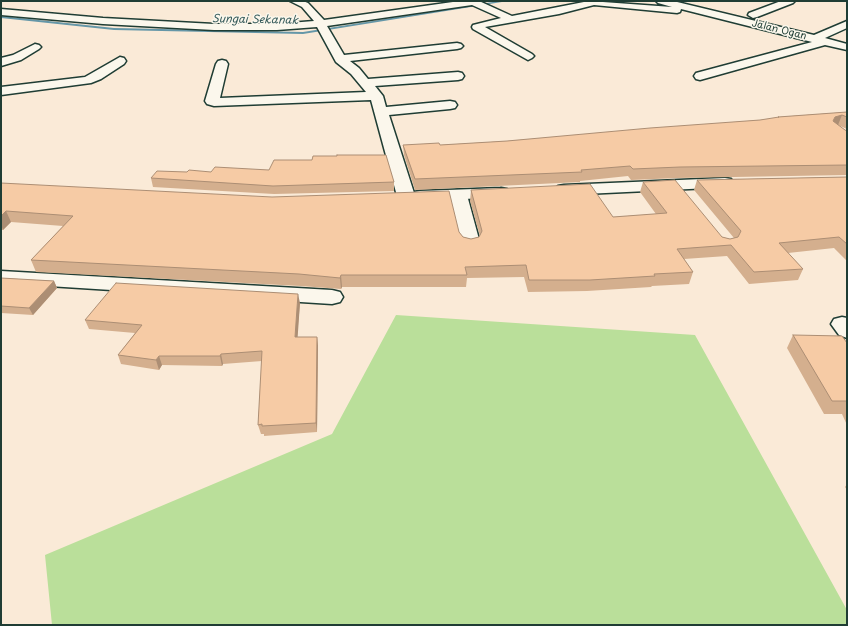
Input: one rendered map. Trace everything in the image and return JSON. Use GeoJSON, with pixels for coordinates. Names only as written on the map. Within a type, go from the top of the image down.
{"type":"FeatureCollection","features":[{"type":"Feature","properties":{"kind":"street"},"geometry":{"type":"LineString","coordinates":[[295,1],[305,5],[323,28],[340,59],[355,71],[376,96],[381,112],[398,196],[520,192]]}},
{"type":"Feature","properties":{"kind":"street"},"geometry":{"type":"LineString","coordinates":[[412,1],[429,8]]}},
{"type":"Feature","properties":{"kind":"street","name":"Jalan Ogan"},"geometry":{"type":"LineString","coordinates":[[661,1],[822,38],[847,47]]}},
{"type":"Feature","properties":{"kind":"street"},"geometry":{"type":"LineString","coordinates":[[696,1],[753,15],[822,38]]}},
{"type":"Feature","properties":{"kind":"street"},"geometry":{"type":"LineString","coordinates":[[753,15],[790,1]]}},
{"type":"Feature","properties":{"kind":"street","name":"Jalan Ogan"},"geometry":{"type":"LineString","coordinates":[[528,56],[477,27],[485,24],[598,2],[710,13]]}},
{"type":"Feature","properties":{"kind":"street"},"geometry":{"type":"LineString","coordinates":[[1,12],[103,21],[214,27],[323,28],[429,8],[476,3],[510,19]]}},
{"type":"Feature","properties":{"kind":"street"},"geometry":{"type":"LineString","coordinates":[[700,76],[750,63],[822,38],[847,24]]}},
{"type":"Feature","properties":{"kind":"street"},"geometry":{"type":"LineString","coordinates":[[836,44],[847,39]]}},
{"type":"Feature","properties":{"kind":"street"},"geometry":{"type":"LineString","coordinates":[[340,59],[457,46]]}},
{"type":"Feature","properties":{"kind":"street"},"geometry":{"type":"LineString","coordinates":[[1,62],[17,58],[35,47]]}},
{"type":"Feature","properties":{"kind":"street"},"geometry":{"type":"LineString","coordinates":[[1,91],[87,80],[97,76],[120,61]]}},
{"type":"Feature","properties":{"kind":"street"},"geometry":{"type":"LineString","coordinates":[[222,64],[212,100],[214,102],[376,96]]}},
{"type":"Feature","properties":{"kind":"street"},"geometry":{"type":"LineString","coordinates":[[365,83],[458,76]]}},
{"type":"Feature","properties":{"kind":"street"},"geometry":{"type":"LineString","coordinates":[[381,112],[450,105]]}},
{"type":"Feature","properties":{"kind":"street"},"geometry":{"type":"LineString","coordinates":[[551,190],[677,184],[739,183]]}},
{"type":"Feature","properties":{"kind":"street"},"geometry":{"type":"LineString","coordinates":[[677,184],[692,202]]}},
{"type":"Feature","properties":{"kind":"street"},"geometry":{"type":"LineString","coordinates":[[458,195],[470,243]]}},
{"type":"Feature","properties":{"kind":"street"},"geometry":{"type":"LineString","coordinates":[[1,277],[332,298]]}},
{"type":"Feature","properties":{"kind":"green space"},"geometry":{"type":"Polygon","coordinates":[[[396,315],[695,335],[847,610],[847,625],[52,625],[45,555],[332,434],[396,315]]]}},
{"type":"Feature","properties":{"kind":"building"},"geometry":{"type":"Polygon","coordinates":[[[847,112],[847,117],[842,115],[835,117],[833,121],[847,131],[847,165],[633,169],[630,166],[581,170],[582,172],[415,179],[403,145],[439,143],[440,145],[507,141],[847,112]]]}},
{"type":"Feature","properties":{"kind":"building"},"geometry":{"type":"Polygon","coordinates":[[[386,155],[394,182],[273,186],[151,178],[157,171],[187,172],[189,170],[211,172],[215,167],[269,170],[274,160],[312,160],[313,156],[386,155]]]}},
{"type":"Feature","properties":{"kind":"building"},"geometry":{"type":"Polygon","coordinates":[[[847,177],[847,244],[839,237],[779,243],[803,269],[754,272],[731,245],[677,249],[693,272],[590,280],[529,280],[526,265],[465,267],[467,275],[341,275],[340,278],[299,274],[31,260],[73,216],[6,211],[1,216],[1,183],[272,197],[449,191],[459,232],[463,237],[471,239],[479,237],[482,231],[471,190],[590,184],[613,217],[667,213],[643,182],[675,180],[722,237],[730,239],[738,237],[741,231],[697,180],[847,177]]]}},
{"type":"Feature","properties":{"kind":"building"},"geometry":{"type":"Polygon","coordinates":[[[1,278],[54,281],[29,308],[1,306],[1,278]]]}},
{"type":"Feature","properties":{"kind":"building"},"geometry":{"type":"Polygon","coordinates":[[[116,283],[298,294],[295,337],[317,337],[316,423],[258,425],[262,351],[221,354],[220,356],[159,356],[156,360],[118,355],[142,325],[85,320],[116,283]]]}},
{"type":"Feature","properties":{"kind":"building"},"geometry":{"type":"Polygon","coordinates":[[[793,335],[842,336],[847,343],[847,401],[832,401],[793,335]]]}},
{"type":"Feature","properties":{"kind":"waterway","name":"Sungai Sekanak"},"geometry":{"type":"LineString","coordinates":[[1,17],[114,29],[303,33],[506,1]]}}]}
